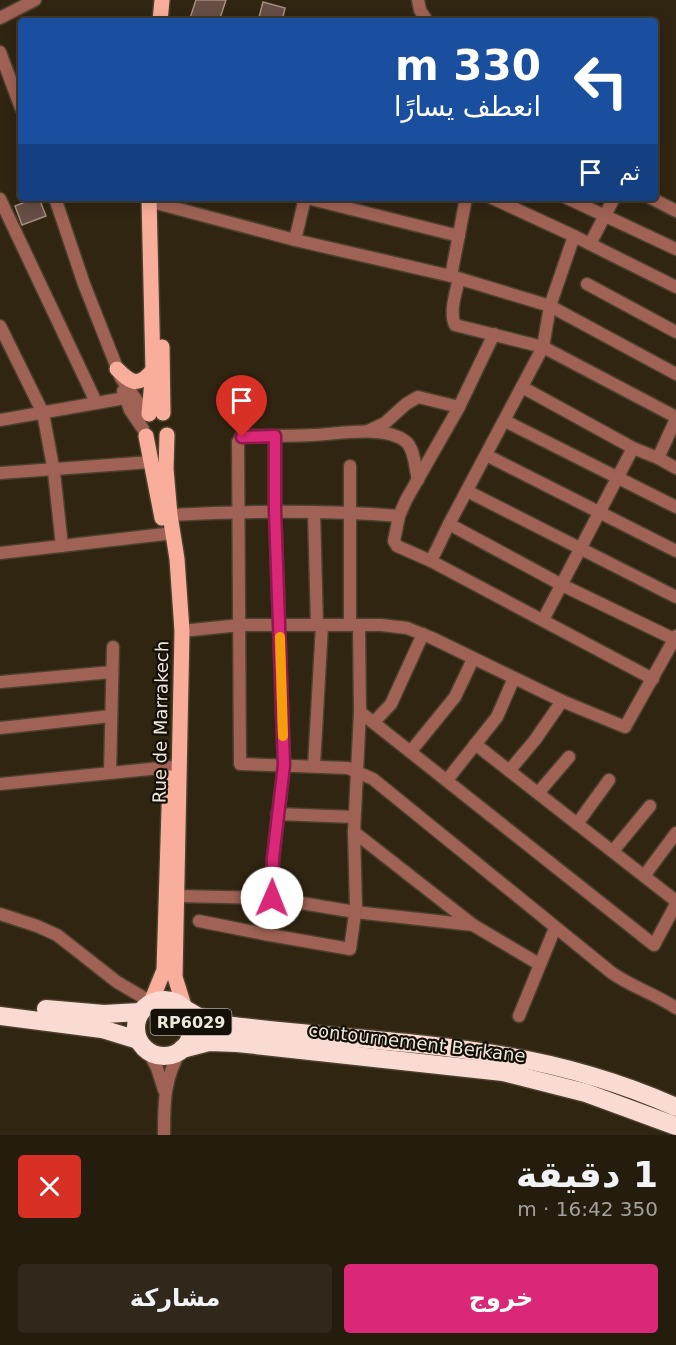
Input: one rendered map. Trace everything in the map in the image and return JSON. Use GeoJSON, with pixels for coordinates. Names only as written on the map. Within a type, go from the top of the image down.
{"type":"FeatureCollection","features":[{"type":"Feature","properties":{"kind":"highway","name":"RP6029"},"geometry":{"type":"LineString","coordinates":[[158,1000],[172,1001],[185,1009],[192,1030],[187,1044],[182,1049],[169,1055],[154,1054],[143,1046],[135,1026],[144,1008],[158,1000]]}},
{"type":"Feature","properties":{"kind":"highway"},"geometry":{"type":"LineString","coordinates":[[0,1004],[98,1014],[144,1008]]}},
{"type":"Feature","properties":{"kind":"highway"},"geometry":{"type":"LineString","coordinates":[[185,1009],[204,1019],[225,1025],[477,1052],[525,1060],[591,1076],[676,1107]]}},
{"type":"Feature","properties":{"kind":"highway"},"geometry":{"type":"LineString","coordinates":[[0,1016],[102,1029],[143,1046]]}},
{"type":"Feature","properties":{"kind":"highway","name":"contournement Berkane"},"geometry":{"type":"LineString","coordinates":[[182,1049],[209,1042],[237,1042],[503,1072],[586,1093],[676,1126]]}},
{"type":"Feature","properties":{"kind":"main road"},"geometry":{"type":"LineString","coordinates":[[152,18],[153,0]]}},
{"type":"Feature","properties":{"kind":"main road"},"geometry":{"type":"LineString","coordinates":[[160,18],[162,0]]}},
{"type":"Feature","properties":{"kind":"main road"},"geometry":{"type":"LineString","coordinates":[[153,201],[153,370],[150,421],[157,440],[167,435]]}},
{"type":"Feature","properties":{"kind":"main road"},"geometry":{"type":"LineString","coordinates":[[150,421],[163,372],[153,201]]}},
{"type":"Feature","properties":{"kind":"main road"},"geometry":{"type":"LineString","coordinates":[[119,373],[128,380],[136,382],[146,378],[153,370]]}},
{"type":"Feature","properties":{"kind":"main road","name":"RP6029"},"geometry":{"type":"LineString","coordinates":[[150,421],[170,423],[167,435]]}},
{"type":"Feature","properties":{"kind":"main road","name":"Rue de Marrakech"},"geometry":{"type":"LineString","coordinates":[[144,1008],[164,970],[173,616],[165,534],[151,462],[150,421]]}},
{"type":"Feature","properties":{"kind":"main road","name":"Rue de Marrakech"},"geometry":{"type":"LineString","coordinates":[[167,435],[166,470],[177,559],[182,631],[175,977],[185,1009]]}},
{"type":"Feature","properties":{"kind":"street"},"geometry":{"type":"LineString","coordinates":[[0,18],[35,0]]}},
{"type":"Feature","properties":{"kind":"street"},"geometry":{"type":"LineString","coordinates":[[418,0],[420,10],[425,18]]}},
{"type":"Feature","properties":{"kind":"street"},"geometry":{"type":"LineString","coordinates":[[0,52],[18,100]]}},
{"type":"Feature","properties":{"kind":"street"},"geometry":{"type":"LineString","coordinates":[[0,198],[4,216],[96,402]]}},
{"type":"Feature","properties":{"kind":"street","name":"Rue de Marrakech"},"geometry":{"type":"LineString","coordinates":[[56,201],[84,284],[119,373],[130,410],[150,421]]}},
{"type":"Feature","properties":{"kind":"street"},"geometry":{"type":"LineString","coordinates":[[157,201],[296,240],[455,277],[550,306],[676,374]]}},
{"type":"Feature","properties":{"kind":"street"},"geometry":{"type":"LineString","coordinates":[[296,240],[305,201]]}},
{"type":"Feature","properties":{"kind":"street"},"geometry":{"type":"LineString","coordinates":[[318,201],[459,236]]}},
{"type":"Feature","properties":{"kind":"street"},"geometry":{"type":"LineString","coordinates":[[465,201],[459,236],[453,322],[460,327],[543,347],[676,418],[658,458]]}},
{"type":"Feature","properties":{"kind":"street"},"geometry":{"type":"LineString","coordinates":[[498,201],[676,287]]}},
{"type":"Feature","properties":{"kind":"street"},"geometry":{"type":"LineString","coordinates":[[573,201],[676,249]]}},
{"type":"Feature","properties":{"kind":"street"},"geometry":{"type":"LineString","coordinates":[[590,244],[612,201]]}},
{"type":"Feature","properties":{"kind":"street"},"geometry":{"type":"LineString","coordinates":[[657,201],[676,211]]}},
{"type":"Feature","properties":{"kind":"street"},"geometry":{"type":"LineString","coordinates":[[431,561],[543,347],[550,306],[574,236]]}},
{"type":"Feature","properties":{"kind":"street"},"geometry":{"type":"LineString","coordinates":[[587,284],[676,332]]}},
{"type":"Feature","properties":{"kind":"street"},"geometry":{"type":"LineString","coordinates":[[0,326],[43,413],[54,469],[62,546]]}},
{"type":"Feature","properties":{"kind":"street"},"geometry":{"type":"LineString","coordinates":[[494,334],[459,407],[399,516],[393,537],[397,546],[431,561],[653,679]]}},
{"type":"Feature","properties":{"kind":"street","name":"Rue de Marrakech"},"geometry":{"type":"LineString","coordinates":[[119,373],[150,421]]}},
{"type":"Feature","properties":{"kind":"street"},"geometry":{"type":"LineString","coordinates":[[522,387],[633,448],[676,468]]}},
{"type":"Feature","properties":{"kind":"street"},"geometry":{"type":"LineString","coordinates":[[366,432],[386,423],[406,404],[418,397],[459,407]]}},
{"type":"Feature","properties":{"kind":"street"},"geometry":{"type":"LineString","coordinates":[[0,420],[125,398]]}},
{"type":"Feature","properties":{"kind":"street"},"geometry":{"type":"LineString","coordinates":[[504,421],[676,507]]}},
{"type":"Feature","properties":{"kind":"street"},"geometry":{"type":"LineString","coordinates":[[418,480],[411,447],[407,442],[387,433],[247,436],[242,437],[238,442],[240,764],[348,768],[373,779],[626,983],[649,992],[676,1008]]}},
{"type":"Feature","properties":{"kind":"street"},"geometry":{"type":"LineString","coordinates":[[272,898],[277,814],[284,765],[275,511],[275,436]]}},
{"type":"Feature","properties":{"kind":"street"},"geometry":{"type":"LineString","coordinates":[[543,620],[633,448]]}},
{"type":"Feature","properties":{"kind":"street"},"geometry":{"type":"LineString","coordinates":[[486,455],[676,551]]}},
{"type":"Feature","properties":{"kind":"street"},"geometry":{"type":"LineString","coordinates":[[0,473],[151,462]]}},
{"type":"Feature","properties":{"kind":"street"},"geometry":{"type":"LineString","coordinates":[[199,921],[350,949],[355,912],[354,817],[360,712],[350,466]]}},
{"type":"Feature","properties":{"kind":"street"},"geometry":{"type":"LineString","coordinates":[[468,491],[676,597]]}},
{"type":"Feature","properties":{"kind":"street"},"geometry":{"type":"LineString","coordinates":[[170,515],[275,511],[351,512],[399,516]]}},
{"type":"Feature","properties":{"kind":"street"},"geometry":{"type":"LineString","coordinates":[[314,512],[319,625],[314,766]]}},
{"type":"Feature","properties":{"kind":"street"},"geometry":{"type":"LineString","coordinates":[[182,631],[240,625],[393,626],[423,634],[562,701],[625,727],[675,637],[562,585],[449,524]]}},
{"type":"Feature","properties":{"kind":"street"},"geometry":{"type":"LineString","coordinates":[[0,553],[165,534]]}},
{"type":"Feature","properties":{"kind":"street"},"geometry":{"type":"LineString","coordinates":[[374,722],[391,704],[423,634]]}},
{"type":"Feature","properties":{"kind":"street"},"geometry":{"type":"LineString","coordinates":[[110,773],[113,646]]}},
{"type":"Feature","properties":{"kind":"street"},"geometry":{"type":"LineString","coordinates":[[411,751],[455,697],[473,659]]}},
{"type":"Feature","properties":{"kind":"street"},"geometry":{"type":"LineString","coordinates":[[0,682],[112,672]]}},
{"type":"Feature","properties":{"kind":"street"},"geometry":{"type":"LineString","coordinates":[[447,780],[496,717],[514,678]]}},
{"type":"Feature","properties":{"kind":"street"},"geometry":{"type":"LineString","coordinates":[[509,771],[536,740],[562,701]]}},
{"type":"Feature","properties":{"kind":"street"},"geometry":{"type":"LineString","coordinates":[[360,712],[654,945],[676,902],[475,744]]}},
{"type":"Feature","properties":{"kind":"street"},"geometry":{"type":"LineString","coordinates":[[0,728],[111,716]]}},
{"type":"Feature","properties":{"kind":"street"},"geometry":{"type":"LineString","coordinates":[[538,794],[569,757]]}},
{"type":"Feature","properties":{"kind":"street"},"geometry":{"type":"LineString","coordinates":[[0,784],[170,767]]}},
{"type":"Feature","properties":{"kind":"street"},"geometry":{"type":"LineString","coordinates":[[577,824],[609,780]]}},
{"type":"Feature","properties":{"kind":"street"},"geometry":{"type":"LineString","coordinates":[[613,851],[650,806]]}},
{"type":"Feature","properties":{"kind":"street"},"geometry":{"type":"LineString","coordinates":[[277,814],[354,817]]}},
{"type":"Feature","properties":{"kind":"street"},"geometry":{"type":"LineString","coordinates":[[354,832],[473,925],[539,964]]}},
{"type":"Feature","properties":{"kind":"street"},"geometry":{"type":"LineString","coordinates":[[644,876],[676,833]]}},
{"type":"Feature","properties":{"kind":"street"},"geometry":{"type":"LineString","coordinates":[[178,896],[272,898],[355,912],[473,925]]}},
{"type":"Feature","properties":{"kind":"street"},"geometry":{"type":"LineString","coordinates":[[0,914],[57,935],[117,982],[144,1008]]}},
{"type":"Feature","properties":{"kind":"street"},"geometry":{"type":"LineString","coordinates":[[519,1016],[555,928]]}},
{"type":"Feature","properties":{"kind":"street","name":"RP6029"},"geometry":{"type":"LineString","coordinates":[[143,1046],[157,1068],[164,1091],[164,1135]]}},
{"type":"Feature","properties":{"kind":"street","name":"RP6029"},"geometry":{"type":"LineString","coordinates":[[164,1091],[172,1065],[182,1049]]}},
{"type":"Feature","properties":{"kind":"building"},"geometry":{"type":"Polygon","coordinates":[[[196,0],[226,0],[220,18],[190,18],[196,0]]]}},
{"type":"Feature","properties":{"kind":"building"},"geometry":{"type":"Polygon","coordinates":[[[263,2],[285,8],[283,18],[259,18],[263,2]]]}},
{"type":"Feature","properties":{"kind":"building"},"geometry":{"type":"Polygon","coordinates":[[[28,201],[40,201],[46,216],[22,225],[15,206],[28,201]]]}},
{"type":"Feature","properties":{"kind":"slow traffic"},"geometry":{"type":"LineString","coordinates":[[280,637],[283,736]]}},
{"type":"Feature","properties":{"kind":"route"},"geometry":{"type":"LineString","coordinates":[[242,437],[275,436],[275,511],[284,765],[273,858],[272,898]]}}]}
